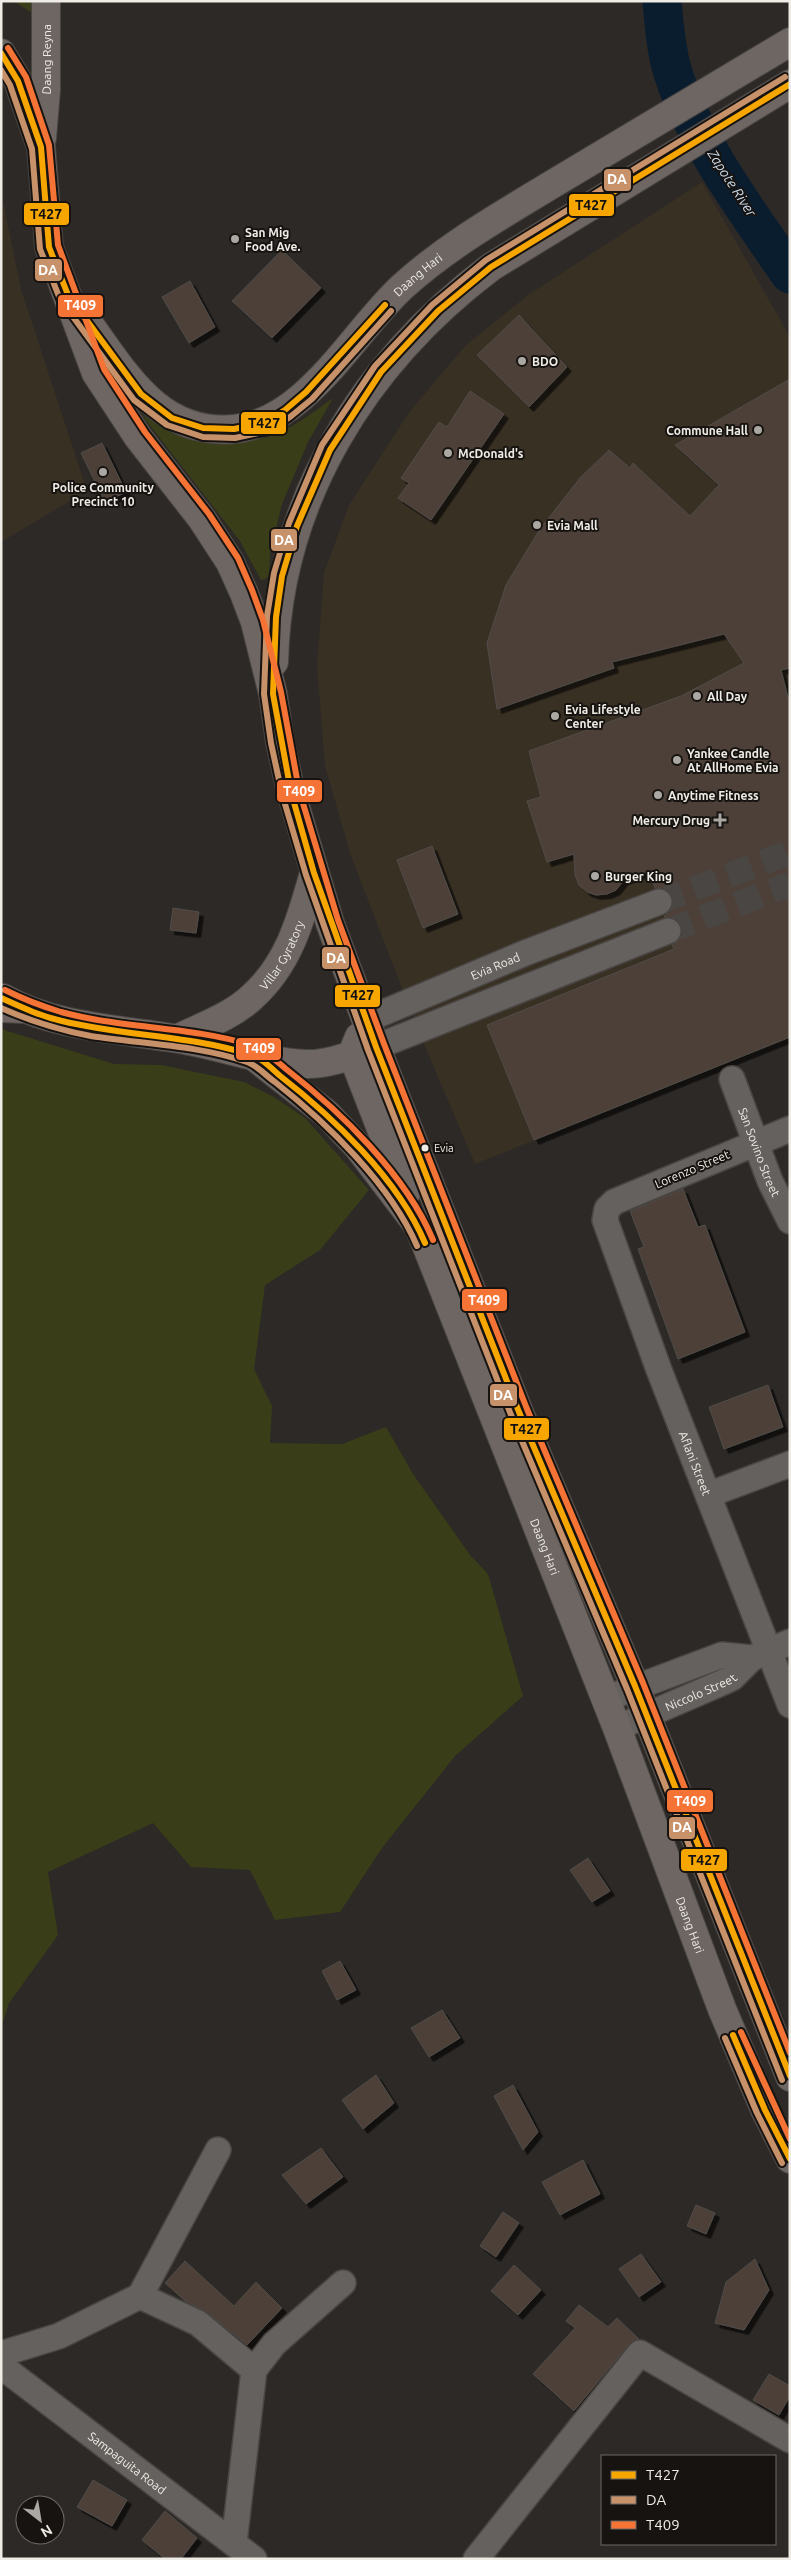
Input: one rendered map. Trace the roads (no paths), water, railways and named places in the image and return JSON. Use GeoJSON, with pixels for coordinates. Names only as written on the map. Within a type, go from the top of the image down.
{"type":"FeatureCollection","features":[{"type":"Feature","properties":{"kind":"main road","name":"Daang Reyna"},"geometry":{"type":"LineString","coordinates":[[41,147],[46,90],[46,1]]}},
{"type":"Feature","properties":{"kind":"main road","name":"Daang Hari"},"geometry":{"type":"LineString","coordinates":[[68,295],[141,394],[172,418],[204,428],[234,429],[264,423],[285,410],[306,392],[402,287],[443,254],[615,146],[790,42]]}},
{"type":"Feature","properties":{"kind":"main road"},"geometry":{"type":"LineString","coordinates":[[1,53],[18,81],[41,147],[49,247],[96,373],[113,401],[197,512],[230,562],[255,622],[273,694],[280,742],[291,792],[314,873],[366,1020],[364,1051],[419,1227]]}},
{"type":"Feature","properties":{"kind":"main road"},"geometry":{"type":"LineString","coordinates":[[273,694],[276,617],[282,576],[297,526],[314,485],[351,414],[381,372],[407,341],[467,285],[491,267],[790,84]]}},
{"type":"Feature","properties":{"kind":"main road","name":"Villar Gyratory"},"geometry":{"type":"LineString","coordinates":[[179,1038],[223,1017],[251,998],[276,971],[290,946],[314,873]]}},
{"type":"Feature","properties":{"kind":"main road"},"geometry":{"type":"LineString","coordinates":[[8,1005],[84,1025],[179,1038]]}},
{"type":"Feature","properties":{"kind":"main road","name":"Daang Hari"},"geometry":{"type":"LineString","coordinates":[[179,1038],[252,1054],[306,1095],[358,1147],[419,1227],[617,1728],[722,2009],[765,2110],[790,2159]]}},
{"type":"Feature","properties":{"kind":"main road"},"geometry":{"type":"LineString","coordinates":[[252,1054],[307,1064],[334,1060],[364,1051]]}},
{"type":"Feature","properties":{"kind":"main road"},"geometry":{"type":"LineString","coordinates":[[364,1051],[635,1686],[790,2077]]}},
{"type":"Feature","properties":{"kind":"street","name":"Evia Road"},"geometry":{"type":"LineString","coordinates":[[366,1020],[525,953],[659,902]]}},
{"type":"Feature","properties":{"kind":"street"},"geometry":{"type":"LineString","coordinates":[[364,1051],[668,931]]}},
{"type":"Feature","properties":{"kind":"street","name":"San Sovino Street"},"geometry":{"type":"LineString","coordinates":[[732,1079],[774,1190],[790,1221]]}},
{"type":"Feature","properties":{"kind":"street","name":"Lorenzo Street"},"geometry":{"type":"LineString","coordinates":[[605,1220],[607,1209],[614,1202],[790,1129]]}},
{"type":"Feature","properties":{"kind":"street","name":"Aflani Street"},"geometry":{"type":"LineString","coordinates":[[605,1220],[659,1370],[790,1705]]}},
{"type":"Feature","properties":{"kind":"street"},"geometry":{"type":"LineString","coordinates":[[708,1495],[790,1464]]}},
{"type":"Feature","properties":{"kind":"street","name":"Niccolo Street"},"geometry":{"type":"LineString","coordinates":[[605,1699],[722,1654],[770,1650]]}},
{"type":"Feature","properties":{"kind":"street","name":"Niccolo Street"},"geometry":{"type":"LineString","coordinates":[[617,1728],[732,1678],[770,1650]]}},
{"type":"Feature","properties":{"kind":"street"},"geometry":{"type":"LineString","coordinates":[[1,2354],[59,2336],[140,2296],[218,2150]]}},
{"type":"Feature","properties":{"kind":"street"},"geometry":{"type":"LineString","coordinates":[[234,2543],[254,2370],[274,2344],[343,2283]]}},
{"type":"Feature","properties":{"kind":"street"},"geometry":{"type":"LineString","coordinates":[[140,2296],[198,2323],[254,2370]]}},
{"type":"Feature","properties":{"kind":"street"},"geometry":{"type":"LineString","coordinates":[[476,2559],[640,2353],[790,2440]]}},
{"type":"Feature","properties":{"kind":"street","name":"Sampaguita Road"},"geometry":{"type":"LineString","coordinates":[[1,2366],[254,2559]]}},
{"type":"Feature","properties":{"kind":"waterway","name":"Zapote River"},"geometry":{"type":"LineString","coordinates":[[662,1],[673,73],[695,125],[724,177],[790,274]]}},
{"type":"Feature","properties":{"kind":"tunnel"},"geometry":{"type":"LineString","coordinates":[[659,902],[790,852]]}},
{"type":"Feature","properties":{"kind":"tunnel"},"geometry":{"type":"LineString","coordinates":[[668,931],[790,884]]}},
{"type":"Feature","properties":{"kind":"place","name":"San Mig Food Ave."},"geometry":{"type":"Point","coordinates":[235,239]}},
{"type":"Feature","properties":{"kind":"place","name":"BDO"},"geometry":{"type":"Point","coordinates":[522,361]}},
{"type":"Feature","properties":{"kind":"place","name":"Commune Hall"},"geometry":{"type":"Point","coordinates":[758,430]}},
{"type":"Feature","properties":{"kind":"place","name":"McDonald's"},"geometry":{"type":"Point","coordinates":[448,453]}},
{"type":"Feature","properties":{"kind":"place","name":"Police Community Precinct 10"},"geometry":{"type":"Point","coordinates":[103,472]}},
{"type":"Feature","properties":{"kind":"place","name":"Evia Mall"},"geometry":{"type":"Point","coordinates":[537,525]}},
{"type":"Feature","properties":{"kind":"place","name":"All Day"},"geometry":{"type":"Point","coordinates":[697,696]}},
{"type":"Feature","properties":{"kind":"place","name":"Evia Lifestyle Center"},"geometry":{"type":"Point","coordinates":[555,716]}},
{"type":"Feature","properties":{"kind":"place","name":"Yankee Candle At AllHome Evia"},"geometry":{"type":"Point","coordinates":[677,760]}},
{"type":"Feature","properties":{"kind":"place","name":"Anytime Fitness"},"geometry":{"type":"Point","coordinates":[658,795]}},
{"type":"Feature","properties":{"kind":"place","name":"Mercury Drug"},"geometry":{"type":"Point","coordinates":[720,820]}},
{"type":"Feature","properties":{"kind":"place","name":"Burger King"},"geometry":{"type":"Point","coordinates":[595,876]}},
{"type":"Feature","properties":{"kind":"place","name":"Evia"},"geometry":{"type":"Point","coordinates":[425,1148]}}]}
